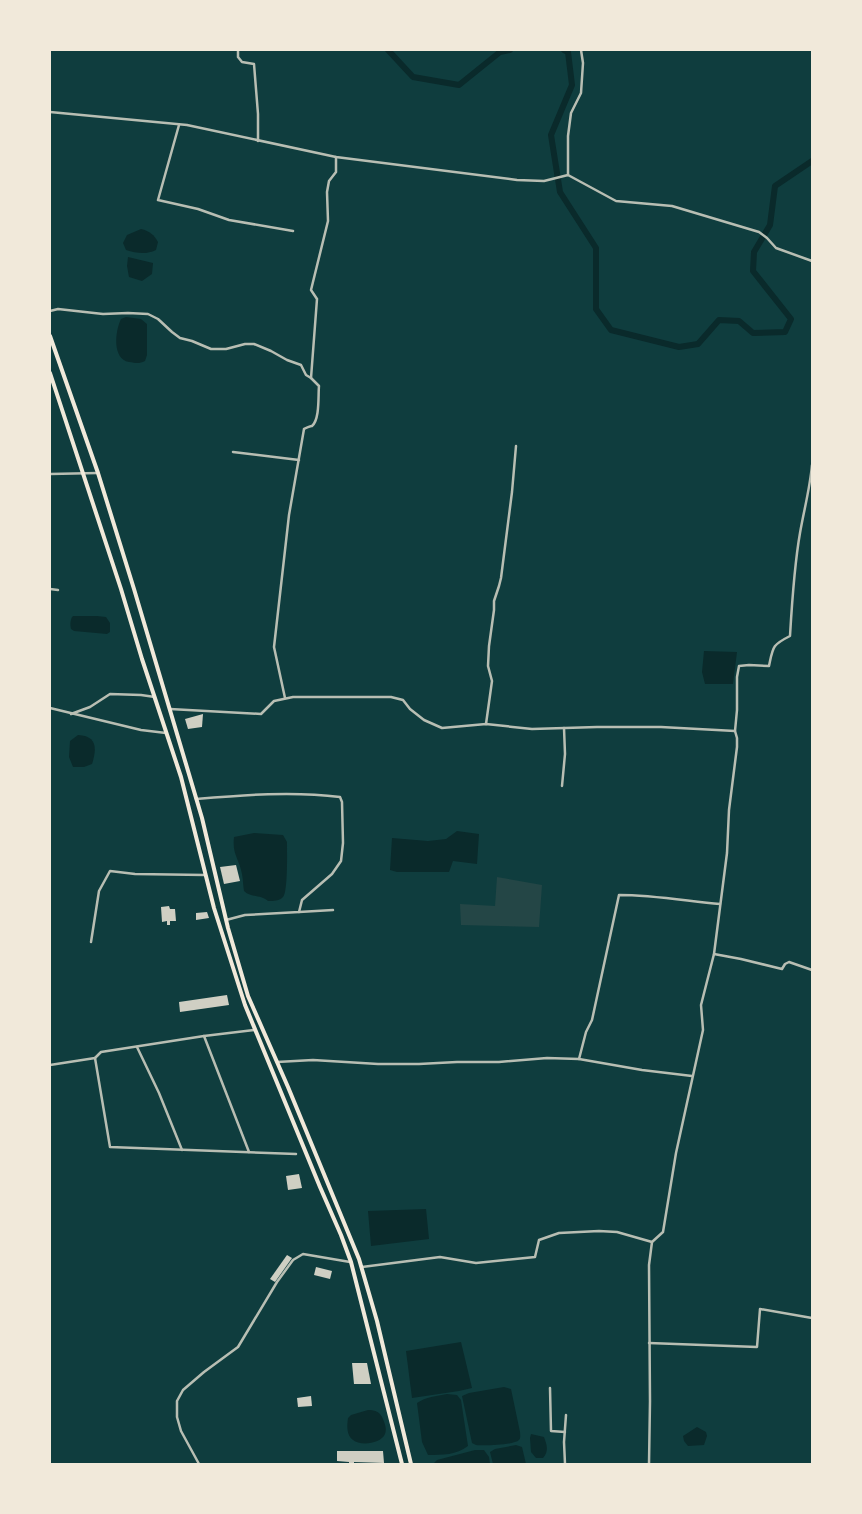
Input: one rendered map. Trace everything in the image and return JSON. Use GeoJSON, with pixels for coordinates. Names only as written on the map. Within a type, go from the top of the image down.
{"type":"FeatureCollection","features":[{"type":"Feature","properties":{"kind":"main road"},"geometry":{"type":"LineString","coordinates":[[50,336],[98,473],[169,709],[196,799],[226,920],[248,996],[362,1267],[377,1321],[411,1464]]}},
{"type":"Feature","properties":{"kind":"main road"},"geometry":{"type":"LineString","coordinates":[[50,373],[182,777],[214,908],[254,1030],[341,1234],[351,1262],[402,1464]]}},
{"type":"Feature","properties":{"kind":"street"},"geometry":{"type":"LineString","coordinates":[[238,50],[238,57],[242,62],[254,64],[258,141]]}},
{"type":"Feature","properties":{"kind":"street"},"geometry":{"type":"LineString","coordinates":[[567,175],[568,136],[571,113],[581,92],[583,63],[581,50]]}},
{"type":"Feature","properties":{"kind":"street"},"geometry":{"type":"LineString","coordinates":[[50,112],[179,124],[336,157],[518,180],[545,181],[567,175],[616,201],[672,206],[758,232],[776,248],[812,261]]}},
{"type":"Feature","properties":{"kind":"street"},"geometry":{"type":"LineString","coordinates":[[179,124],[158,200],[229,220],[293,231]]}},
{"type":"Feature","properties":{"kind":"street"},"geometry":{"type":"LineString","coordinates":[[311,378],[317,299],[311,290],[328,222],[327,192],[329,181],[336,172],[336,157]]}},
{"type":"Feature","properties":{"kind":"street"},"geometry":{"type":"LineString","coordinates":[[50,311],[148,314],[158,319],[180,338],[211,349],[226,349],[245,344],[254,344],[278,357],[301,365],[306,375],[319,386],[318,408],[315,420],[311,426],[304,429],[289,515],[274,647],[285,699]]}},
{"type":"Feature","properties":{"kind":"street"},"geometry":{"type":"LineString","coordinates":[[486,724],[492,681],[488,666],[494,601],[501,578],[516,446]]}},
{"type":"Feature","properties":{"kind":"street"},"geometry":{"type":"LineString","coordinates":[[233,452],[299,460]]}},
{"type":"Feature","properties":{"kind":"street"},"geometry":{"type":"LineString","coordinates":[[649,1464],[649,1266],[652,1242],[663,1232],[676,1153],[703,1030],[700,1005],[714,954],[737,748],[735,731],[737,677],[739,666],[769,666],[772,648],[779,641],[790,636],[793,587],[812,465]]}},
{"type":"Feature","properties":{"kind":"street"},"geometry":{"type":"LineString","coordinates":[[50,474],[98,473]]}},
{"type":"Feature","properties":{"kind":"street"},"geometry":{"type":"LineString","coordinates":[[50,588],[58,590]]}},
{"type":"Feature","properties":{"kind":"street"},"geometry":{"type":"LineString","coordinates":[[71,714],[90,707],[110,694],[155,697]]}},
{"type":"Feature","properties":{"kind":"street"},"geometry":{"type":"LineString","coordinates":[[169,709],[261,714],[274,701],[293,697],[392,697],[403,700],[410,709],[424,720],[442,728],[486,724],[532,729],[661,727],[735,731]]}},
{"type":"Feature","properties":{"kind":"street"},"geometry":{"type":"LineString","coordinates":[[50,708],[141,730],[168,733]]}},
{"type":"Feature","properties":{"kind":"street"},"geometry":{"type":"LineString","coordinates":[[562,786],[564,728]]}},
{"type":"Feature","properties":{"kind":"street"},"geometry":{"type":"LineString","coordinates":[[196,799],[260,794],[340,796],[343,822],[341,861],[332,874],[302,900],[300,912]]}},
{"type":"Feature","properties":{"kind":"street"},"geometry":{"type":"LineString","coordinates":[[91,942],[99,891],[110,871],[135,874],[206,875]]}},
{"type":"Feature","properties":{"kind":"street"},"geometry":{"type":"LineString","coordinates":[[579,1059],[586,1032],[592,1020],[619,895],[641,895],[720,904]]}},
{"type":"Feature","properties":{"kind":"street"},"geometry":{"type":"LineString","coordinates":[[226,920],[244,915],[333,910]]}},
{"type":"Feature","properties":{"kind":"street"},"geometry":{"type":"LineString","coordinates":[[714,954],[782,969],[789,962],[812,970]]}},
{"type":"Feature","properties":{"kind":"street"},"geometry":{"type":"LineString","coordinates":[[50,1065],[95,1058],[101,1052],[254,1030]]}},
{"type":"Feature","properties":{"kind":"street"},"geometry":{"type":"LineString","coordinates":[[204,1036],[249,1152]]}},
{"type":"Feature","properties":{"kind":"street"},"geometry":{"type":"LineString","coordinates":[[137,1047],[159,1093],[182,1150]]}},
{"type":"Feature","properties":{"kind":"street"},"geometry":{"type":"LineString","coordinates":[[95,1058],[110,1147],[296,1154]]}},
{"type":"Feature","properties":{"kind":"street"},"geometry":{"type":"LineString","coordinates":[[277,1062],[313,1060],[378,1064],[419,1064],[499,1062],[547,1058],[579,1059],[624,1068],[692,1076]]}},
{"type":"Feature","properties":{"kind":"street"},"geometry":{"type":"LineString","coordinates":[[362,1267],[440,1257],[476,1263],[535,1257],[539,1240],[559,1233],[617,1232],[652,1242]]}},
{"type":"Feature","properties":{"kind":"street"},"geometry":{"type":"LineString","coordinates":[[199,1464],[181,1431],[177,1416],[177,1401],[183,1390],[238,1347],[277,1282],[293,1260],[302,1254],[351,1262]]}},
{"type":"Feature","properties":{"kind":"street"},"geometry":{"type":"LineString","coordinates":[[649,1343],[756,1347],[760,1309],[812,1318]]}},
{"type":"Feature","properties":{"kind":"street"},"geometry":{"type":"LineString","coordinates":[[550,1388],[551,1431],[565,1432]]}},
{"type":"Feature","properties":{"kind":"street"},"geometry":{"type":"LineString","coordinates":[[565,1464],[566,1415]]}},
{"type":"Feature","properties":{"kind":"shaded area"},"geometry":{"type":"Polygon","coordinates":[[[141,229],[155,237],[158,242],[156,250],[141,253],[126,250],[123,243],[127,235],[141,229]]]}},
{"type":"Feature","properties":{"kind":"shaded area"},"geometry":{"type":"Polygon","coordinates":[[[128,257],[153,263],[152,274],[142,281],[129,277],[128,257]]]}},
{"type":"Feature","properties":{"kind":"shaded area"},"geometry":{"type":"Polygon","coordinates":[[[126,317],[141,319],[147,324],[147,355],[143,362],[136,363],[124,360],[117,350],[117,330],[121,319],[126,317]]]}},
{"type":"Feature","properties":{"kind":"shaded area"},"geometry":{"type":"Polygon","coordinates":[[[73,616],[106,617],[110,623],[110,632],[107,634],[74,631],[70,626],[73,616]]]}},
{"type":"Feature","properties":{"kind":"shaded area"},"geometry":{"type":"Polygon","coordinates":[[[704,651],[737,652],[733,684],[705,684],[702,672],[704,651]]]}},
{"type":"Feature","properties":{"kind":"shaded area"},"geometry":{"type":"Polygon","coordinates":[[[78,735],[92,740],[95,748],[92,764],[84,767],[73,767],[69,757],[70,741],[78,735]]]}},
{"type":"Feature","properties":{"kind":"shaded area"},"geometry":{"type":"Polygon","coordinates":[[[457,831],[479,834],[477,864],[453,861],[449,872],[397,872],[390,870],[392,838],[428,841],[446,839],[457,831]]]}},
{"type":"Feature","properties":{"kind":"shaded area"},"geometry":{"type":"Polygon","coordinates":[[[254,833],[283,835],[287,842],[286,888],[283,897],[278,900],[268,901],[244,891],[241,869],[234,848],[234,837],[254,833]]]}},
{"type":"Feature","properties":{"kind":"shaded area"},"geometry":{"type":"Polygon","coordinates":[[[497,877],[542,885],[539,927],[461,925],[460,904],[495,906],[497,877]]]}},
{"type":"Feature","properties":{"kind":"shaded area"},"geometry":{"type":"Polygon","coordinates":[[[426,1209],[429,1239],[371,1246],[368,1211],[426,1209]]]}},
{"type":"Feature","properties":{"kind":"shaded area"},"geometry":{"type":"Polygon","coordinates":[[[461,1342],[472,1388],[412,1398],[406,1351],[461,1342]]]}},
{"type":"Feature","properties":{"kind":"shaded area"},"geometry":{"type":"Polygon","coordinates":[[[504,1387],[511,1389],[520,1439],[516,1442],[499,1445],[476,1445],[472,1443],[462,1396],[504,1387]]]}},
{"type":"Feature","properties":{"kind":"shaded area"},"geometry":{"type":"Polygon","coordinates":[[[447,1394],[457,1395],[461,1400],[468,1446],[454,1453],[428,1455],[422,1442],[417,1403],[428,1398],[447,1394]]]}},
{"type":"Feature","properties":{"kind":"shaded area"},"geometry":{"type":"Polygon","coordinates":[[[368,1410],[375,1411],[381,1415],[386,1426],[385,1434],[375,1442],[356,1442],[348,1433],[348,1418],[351,1415],[368,1410]]]}},
{"type":"Feature","properties":{"kind":"shaded area"},"geometry":{"type":"Polygon","coordinates":[[[697,1427],[706,1432],[707,1436],[704,1445],[688,1446],[683,1436],[697,1427]]]}},
{"type":"Feature","properties":{"kind":"shaded area"},"geometry":{"type":"Polygon","coordinates":[[[531,1434],[544,1437],[547,1448],[543,1458],[536,1458],[531,1452],[531,1434]]]}},
{"type":"Feature","properties":{"kind":"shaded area"},"geometry":{"type":"Polygon","coordinates":[[[516,1445],[522,1447],[526,1464],[493,1464],[490,1452],[495,1449],[516,1445]]]}},
{"type":"Feature","properties":{"kind":"shaded area"},"geometry":{"type":"Polygon","coordinates":[[[475,1450],[484,1450],[489,1457],[490,1464],[433,1464],[437,1460],[475,1450]]]}},
{"type":"Feature","properties":{"kind":"building"},"geometry":{"type":"Polygon","coordinates":[[[203,714],[202,727],[188,729],[185,719],[203,714]]]}},
{"type":"Feature","properties":{"kind":"building"},"geometry":{"type":"Polygon","coordinates":[[[236,865],[240,881],[224,884],[220,867],[236,865]]]}},
{"type":"Feature","properties":{"kind":"building"},"geometry":{"type":"Polygon","coordinates":[[[169,906],[170,909],[175,909],[176,921],[170,921],[170,925],[167,925],[167,921],[162,922],[161,907],[169,906]]]}},
{"type":"Feature","properties":{"kind":"building"},"geometry":{"type":"Polygon","coordinates":[[[207,912],[209,918],[196,920],[196,913],[207,912]]]}},
{"type":"Feature","properties":{"kind":"building"},"geometry":{"type":"Polygon","coordinates":[[[227,995],[229,1005],[180,1012],[179,1002],[227,995]]]}},
{"type":"Feature","properties":{"kind":"building"},"geometry":{"type":"Polygon","coordinates":[[[299,1174],[302,1188],[288,1190],[286,1176],[299,1174]]]}},
{"type":"Feature","properties":{"kind":"building"},"geometry":{"type":"Polygon","coordinates":[[[287,1255],[292,1258],[275,1282],[270,1279],[287,1255]]]}},
{"type":"Feature","properties":{"kind":"building"},"geometry":{"type":"Polygon","coordinates":[[[316,1267],[332,1271],[330,1279],[314,1275],[316,1267]]]}},
{"type":"Feature","properties":{"kind":"building"},"geometry":{"type":"Polygon","coordinates":[[[352,1363],[367,1363],[371,1384],[354,1384],[352,1363]]]}},
{"type":"Feature","properties":{"kind":"building"},"geometry":{"type":"Polygon","coordinates":[[[311,1396],[312,1406],[298,1407],[297,1398],[311,1396]]]}},
{"type":"Feature","properties":{"kind":"building"},"geometry":{"type":"Polygon","coordinates":[[[337,1451],[383,1451],[384,1463],[354,1462],[354,1464],[349,1464],[349,1462],[337,1461],[337,1451]]]}},
{"type":"Feature","properties":{"kind":"waterway"},"geometry":{"type":"LineString","coordinates":[[388,50],[413,77],[459,85],[500,52],[510,50]]}},
{"type":"Feature","properties":{"kind":"waterway"},"geometry":{"type":"LineString","coordinates":[[564,50],[568,52],[572,85],[551,135],[560,192],[596,248],[596,309],[611,330],[679,347],[698,344],[719,320],[739,321],[753,333],[785,332],[791,319],[753,271],[754,252],[770,225],[775,186],[812,161]]}}]}
